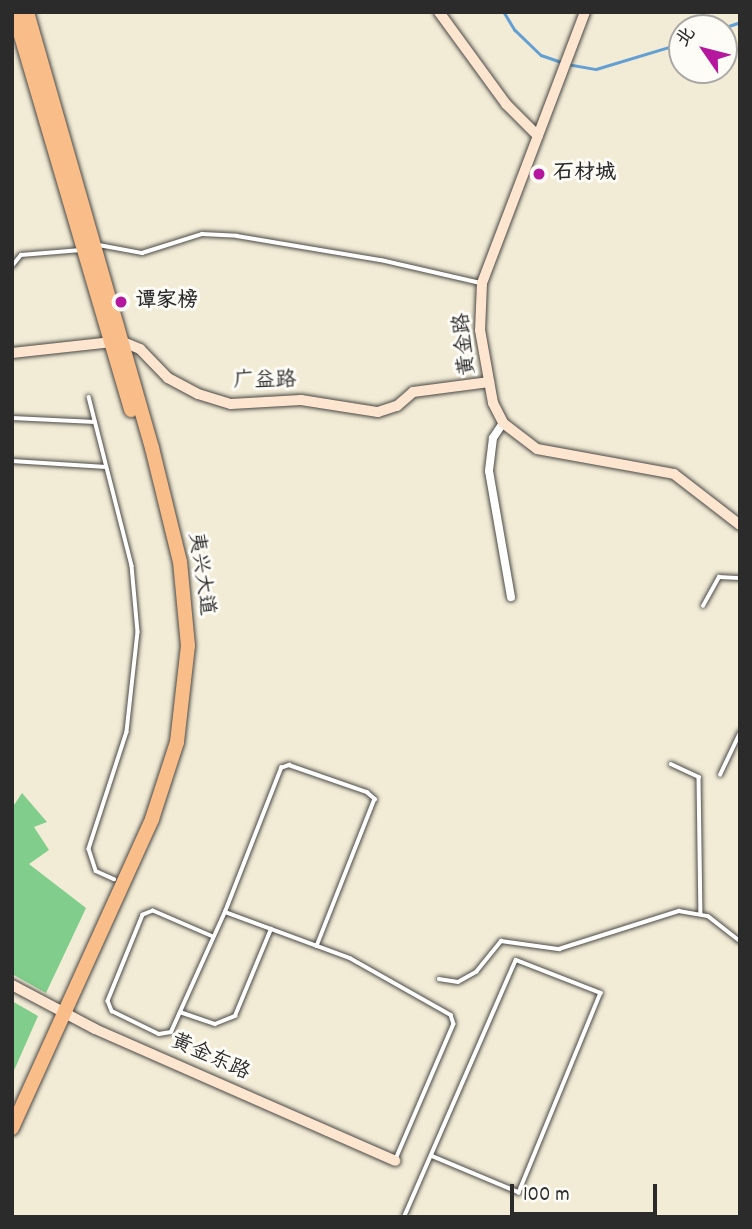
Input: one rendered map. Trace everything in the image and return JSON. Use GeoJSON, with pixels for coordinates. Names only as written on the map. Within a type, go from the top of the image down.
{"type":"FeatureCollection","features":[{"type":"Feature","properties":{"kind":"highway","name":"夷兴大道"},"geometry":{"type":"LineString","coordinates":[[14,12],[89,247]]}},
{"type":"Feature","properties":{"kind":"highway","name":"夷兴大道"},"geometry":{"type":"LineString","coordinates":[[12,1106],[152,819],[177,742],[188,646],[180,562],[89,247],[27,12]]}},
{"type":"Feature","properties":{"kind":"highway","name":"夷兴大道"},"geometry":{"type":"LineString","coordinates":[[12,1128],[114,879],[143,816],[168,740],[178,645],[172,563],[116,342]]}},
{"type":"Feature","properties":{"kind":"street"},"geometry":{"type":"LineString","coordinates":[[439,12],[506,104],[538,136]]}},
{"type":"Feature","properties":{"kind":"street","name":"黄金路"},"geometry":{"type":"LineString","coordinates":[[503,423],[489,382],[480,330],[482,283],[585,12]]}},
{"type":"Feature","properties":{"kind":"street"},"geometry":{"type":"LineString","coordinates":[[12,352],[116,342]]}},
{"type":"Feature","properties":{"kind":"street","name":"广益路"},"geometry":{"type":"LineString","coordinates":[[116,342],[140,349],[167,378],[198,394],[231,404],[301,400],[378,412],[397,406],[413,393],[489,382]]}},
{"type":"Feature","properties":{"kind":"street"},"geometry":{"type":"LineString","coordinates":[[511,597],[489,471],[493,438],[503,423],[537,449],[674,474],[740,525]]}},
{"type":"Feature","properties":{"kind":"street","name":"黄金东路"},"geometry":{"type":"LineString","coordinates":[[12,985],[60,1010],[395,1161]]}},
{"type":"Feature","properties":{"kind":"lane"},"geometry":{"type":"LineString","coordinates":[[12,266],[21,255],[89,247],[142,253],[202,234],[237,236],[482,283]]}},
{"type":"Feature","properties":{"kind":"lane"},"geometry":{"type":"LineString","coordinates":[[89,397],[132,566],[138,632],[127,732],[89,849],[96,871],[114,879]]}},
{"type":"Feature","properties":{"kind":"lane"},"geometry":{"type":"LineString","coordinates":[[12,418],[95,422]]}},
{"type":"Feature","properties":{"kind":"lane"},"geometry":{"type":"LineString","coordinates":[[12,461],[106,467]]}},
{"type":"Feature","properties":{"kind":"lane"},"geometry":{"type":"LineString","coordinates":[[703,606],[719,577],[740,579]]}},
{"type":"Feature","properties":{"kind":"lane"},"geometry":{"type":"LineString","coordinates":[[720,775],[740,733]]}},
{"type":"Feature","properties":{"kind":"lane"},"geometry":{"type":"LineString","coordinates":[[671,764],[699,777],[701,913]]}},
{"type":"Feature","properties":{"kind":"lane"},"geometry":{"type":"LineString","coordinates":[[213,937],[153,911],[144,915],[108,1001],[112,1011],[159,1034],[171,1032],[225,912],[281,768],[289,765],[367,792],[375,799],[317,946]]}},
{"type":"Feature","properties":{"kind":"lane"},"geometry":{"type":"LineString","coordinates":[[439,979],[458,982],[476,972],[501,942],[512,939],[559,949],[679,911],[701,913],[740,941]]}},
{"type":"Feature","properties":{"kind":"lane"},"geometry":{"type":"LineString","coordinates":[[225,912],[350,958],[452,1014],[454,1024],[395,1161]]}},
{"type":"Feature","properties":{"kind":"lane"},"geometry":{"type":"LineString","coordinates":[[180,1012],[215,1024],[235,1016],[271,929]]}},
{"type":"Feature","properties":{"kind":"lane"},"geometry":{"type":"LineString","coordinates":[[404,1217],[516,960],[601,992],[519,1194],[431,1156]]}},
{"type":"Feature","properties":{"kind":"green space"},"geometry":{"type":"Polygon","coordinates":[[[22,793],[47,822],[34,827],[49,850],[29,864],[86,908],[46,993],[12,974],[12,808],[22,793]]]}},
{"type":"Feature","properties":{"kind":"green space"},"geometry":{"type":"Polygon","coordinates":[[[12,1001],[38,1016],[12,1075],[12,1001]]]}},
{"type":"Feature","properties":{"kind":"waterway"},"geometry":{"type":"LineString","coordinates":[[504,12],[515,30],[541,55],[561,62]]}},
{"type":"Feature","properties":{"kind":"waterway"},"geometry":{"type":"LineString","coordinates":[[567,64],[596,69],[668,47]]}},
{"type":"Feature","properties":{"kind":"place","name":"石材城"},"geometry":{"type":"Point","coordinates":[539,174]}},
{"type":"Feature","properties":{"kind":"place","name":"谭家榜"},"geometry":{"type":"Point","coordinates":[121,302]}}]}
